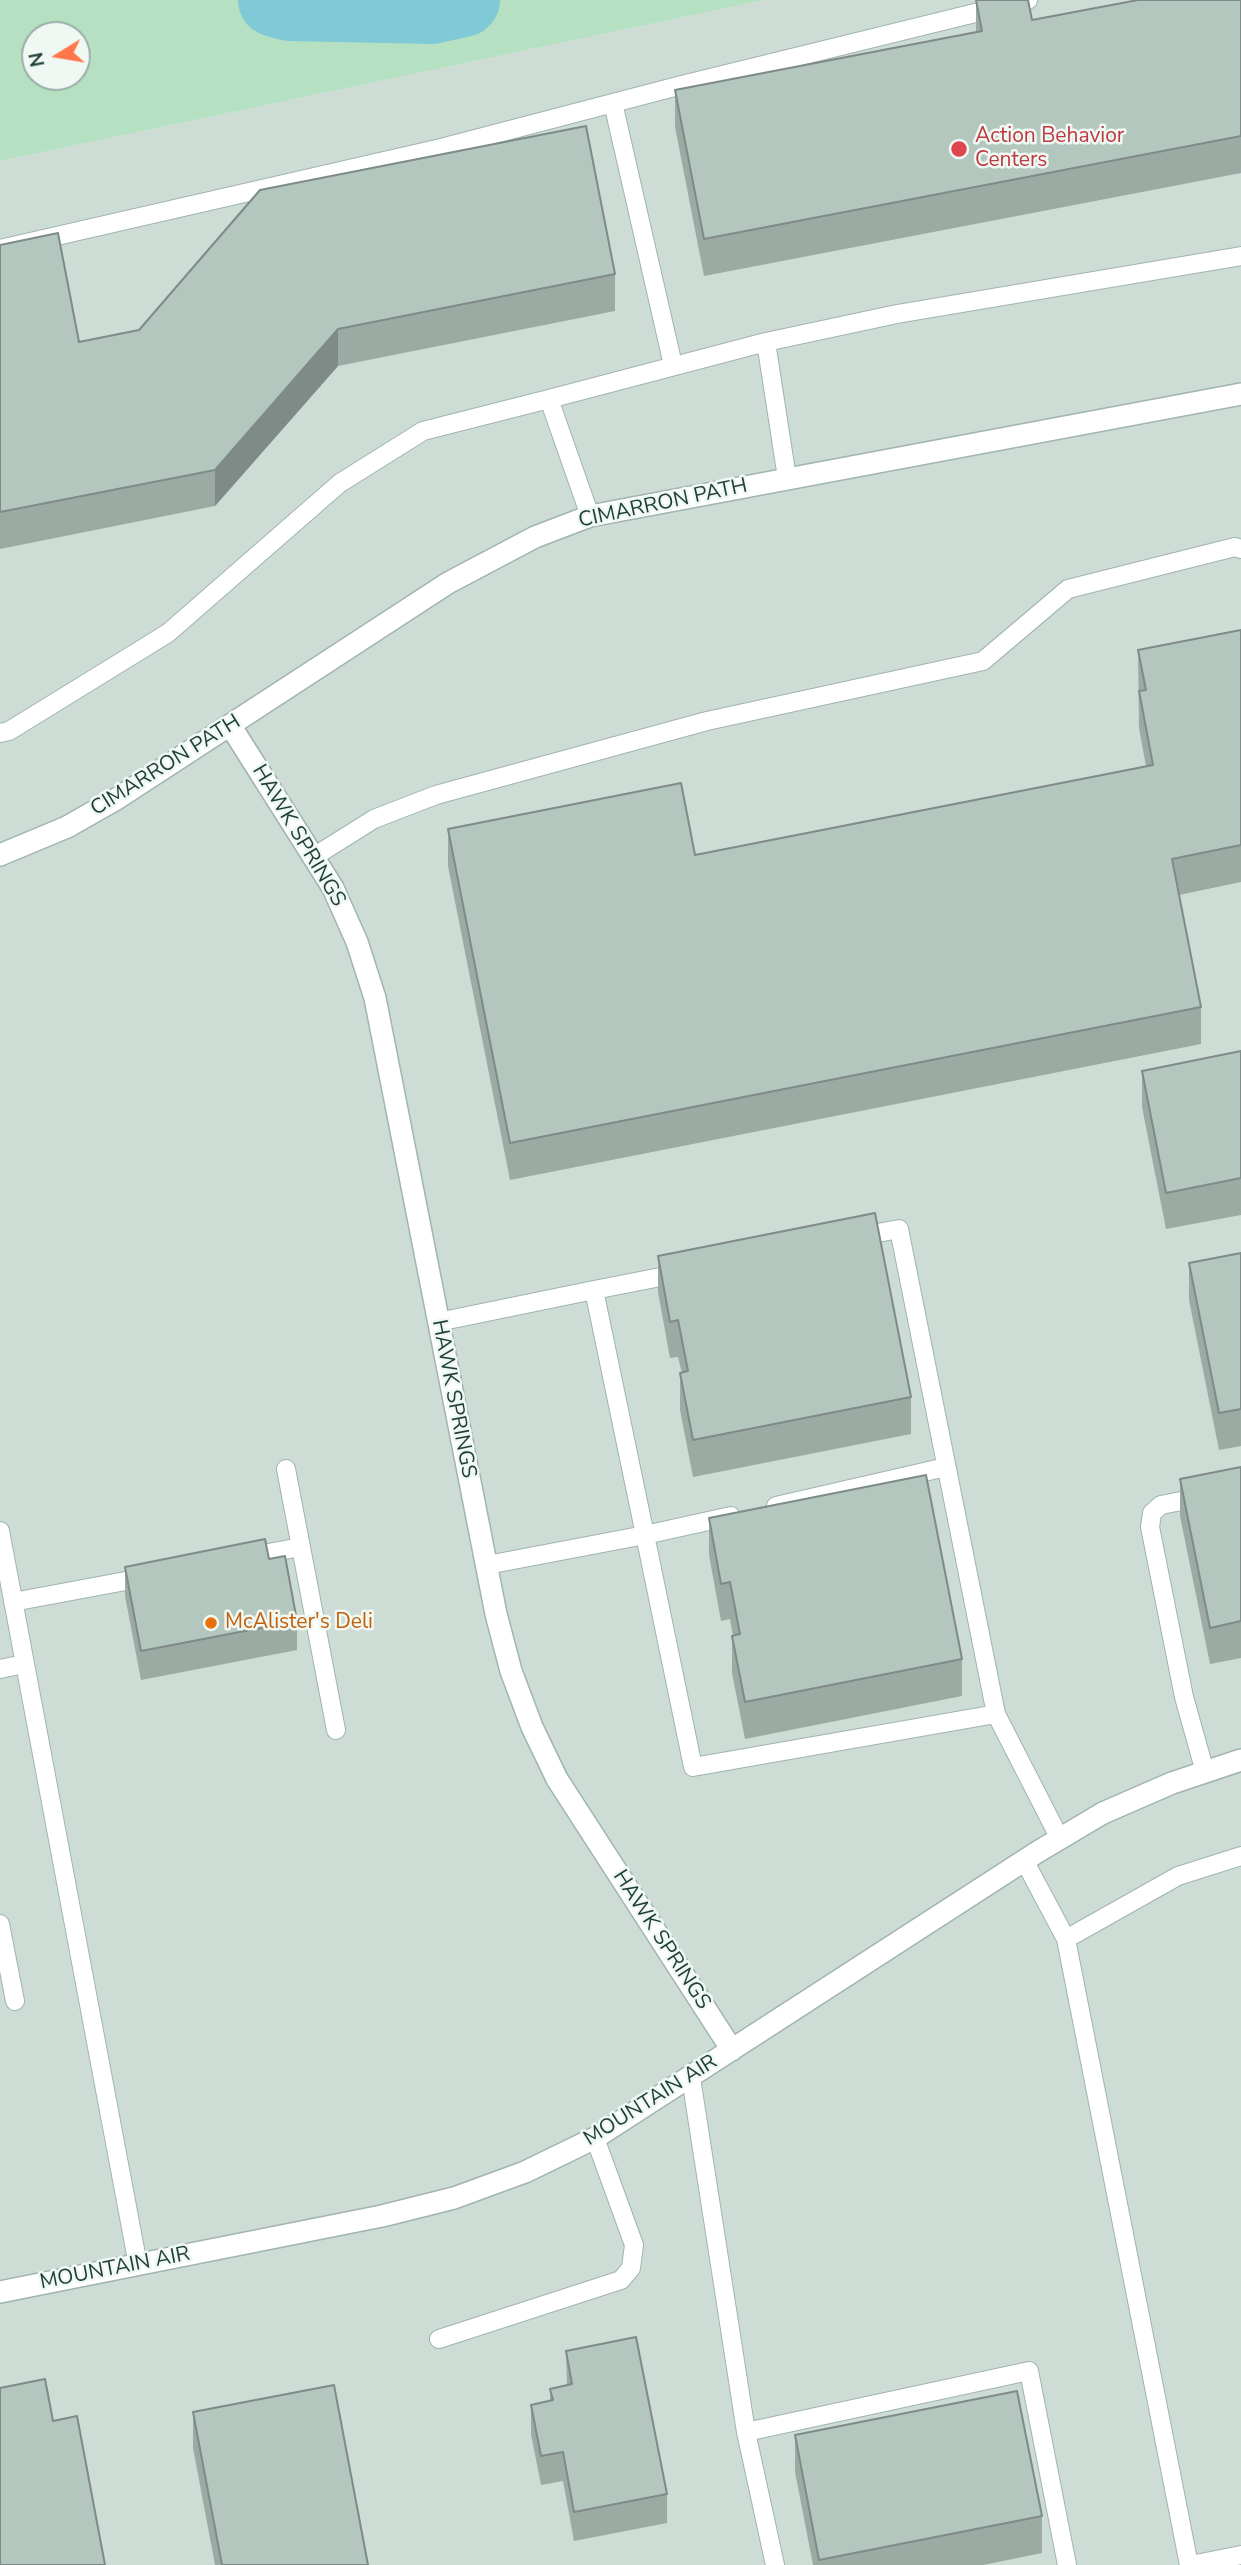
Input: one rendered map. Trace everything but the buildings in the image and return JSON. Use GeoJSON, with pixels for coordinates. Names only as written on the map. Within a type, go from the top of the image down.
{"type":"FeatureCollection","features":[{"type":"Feature","properties":{"kind":"street","name":"CIMARRON PATH"},"geometry":{"type":"LineString","coordinates":[[0,855],[67,827],[449,583],[535,537],[590,516],[1241,394]]}},
{"type":"Feature","properties":{"kind":"street","name":"HAWK SPRINGS"},"geometry":{"type":"LineString","coordinates":[[230,725],[315,856],[357,942],[375,998],[487,1565],[511,1671],[531,1727],[557,1779],[732,2050]]}},
{"type":"Feature","properties":{"kind":"street","name":"MOUNTAIN AIR"},"geometry":{"type":"LineString","coordinates":[[0,2292],[382,2216],[454,2198],[525,2172],[595,2138],[1024,1860],[1103,1814],[1241,1760]]}},
{"type":"Feature","properties":{"kind":"lane"},"geometry":{"type":"LineString","coordinates":[[0,249],[441,148],[1028,0]]}},
{"type":"Feature","properties":{"kind":"lane"},"geometry":{"type":"LineString","coordinates":[[612,103],[673,365]]}},
{"type":"Feature","properties":{"kind":"lane"},"geometry":{"type":"LineString","coordinates":[[0,733],[9,731],[168,633],[340,483],[423,431],[766,342],[897,314],[1241,256]]}},
{"type":"Feature","properties":{"kind":"lane"},"geometry":{"type":"LineString","coordinates":[[766,342],[787,478]]}},
{"type":"Feature","properties":{"kind":"lane"},"geometry":{"type":"LineString","coordinates":[[549,398],[590,516]]}},
{"type":"Feature","properties":{"kind":"lane"},"geometry":{"type":"LineString","coordinates":[[315,856],[374,819],[436,795],[707,721],[984,662],[1068,589],[1235,547],[1241,549]]}},
{"type":"Feature","properties":{"kind":"lane"},"geometry":{"type":"LineString","coordinates":[[833,1242],[899,1228],[996,1714],[1060,1839]]}},
{"type":"Feature","properties":{"kind":"lane"},"geometry":{"type":"LineString","coordinates":[[438,1322],[700,1269]]}},
{"type":"Feature","properties":{"kind":"lane"},"geometry":{"type":"LineString","coordinates":[[594,1290],[693,1767],[996,1714]]}},
{"type":"Feature","properties":{"kind":"lane"},"geometry":{"type":"LineString","coordinates":[[487,1565],[645,1535],[946,1467]]}},
{"type":"Feature","properties":{"kind":"lane"},"geometry":{"type":"LineString","coordinates":[[286,1469],[336,1730]]}},
{"type":"Feature","properties":{"kind":"lane"},"geometry":{"type":"LineString","coordinates":[[1205,1772],[1184,1697],[1150,1527],[1152,1513],[1161,1504],[1241,1489]]}},
{"type":"Feature","properties":{"kind":"lane"},"geometry":{"type":"LineString","coordinates":[[0,1531],[138,2265]]}},
{"type":"Feature","properties":{"kind":"lane"},"geometry":{"type":"LineString","coordinates":[[233,1560],[301,1547]]}},
{"type":"Feature","properties":{"kind":"lane"},"geometry":{"type":"LineString","coordinates":[[13,1602],[164,1573]]}},
{"type":"Feature","properties":{"kind":"lane"},"geometry":{"type":"LineString","coordinates":[[0,1669],[24,1664]]}},
{"type":"Feature","properties":{"kind":"lane"},"geometry":{"type":"LineString","coordinates":[[1066,1939],[1178,1876],[1241,1856]]}},
{"type":"Feature","properties":{"kind":"lane"},"geometry":{"type":"LineString","coordinates":[[1024,1860],[1066,1939],[1190,2565],[1241,2556]]}},
{"type":"Feature","properties":{"kind":"lane"},"geometry":{"type":"LineString","coordinates":[[0,1924],[15,2001]]}},
{"type":"Feature","properties":{"kind":"lane"},"geometry":{"type":"LineString","coordinates":[[691,2078],[746,2432],[775,2565]]}},
{"type":"Feature","properties":{"kind":"lane"},"geometry":{"type":"LineString","coordinates":[[439,2339],[621,2280],[631,2268],[634,2245],[595,2138]]}},
{"type":"Feature","properties":{"kind":"lane"},"geometry":{"type":"LineString","coordinates":[[746,2432],[1029,2371],[1067,2565]]}},
{"type":"Feature","properties":{"kind":"shaded area"},"geometry":{"type":"Polygon","coordinates":[[[764,0],[1241,0],[1241,2565],[0,2565],[0,161],[764,0]]]}},
{"type":"Feature","properties":{"kind":"green space"},"geometry":{"type":"Polygon","coordinates":[[[0,0],[764,0],[0,161],[0,0]]]}},
{"type":"Feature","properties":{"kind":"waterway"},"geometry":{"type":"LineString","coordinates":[[275,0],[289,4],[432,7],[463,0]]}},
{"type":"Feature","properties":{"kind":"place","name":"Action Behavior Centers"},"geometry":{"type":"Point","coordinates":[959,149]}},
{"type":"Feature","properties":{"kind":"place","name":"McAlister's Deli"},"geometry":{"type":"Point","coordinates":[211,1623]}}]}
